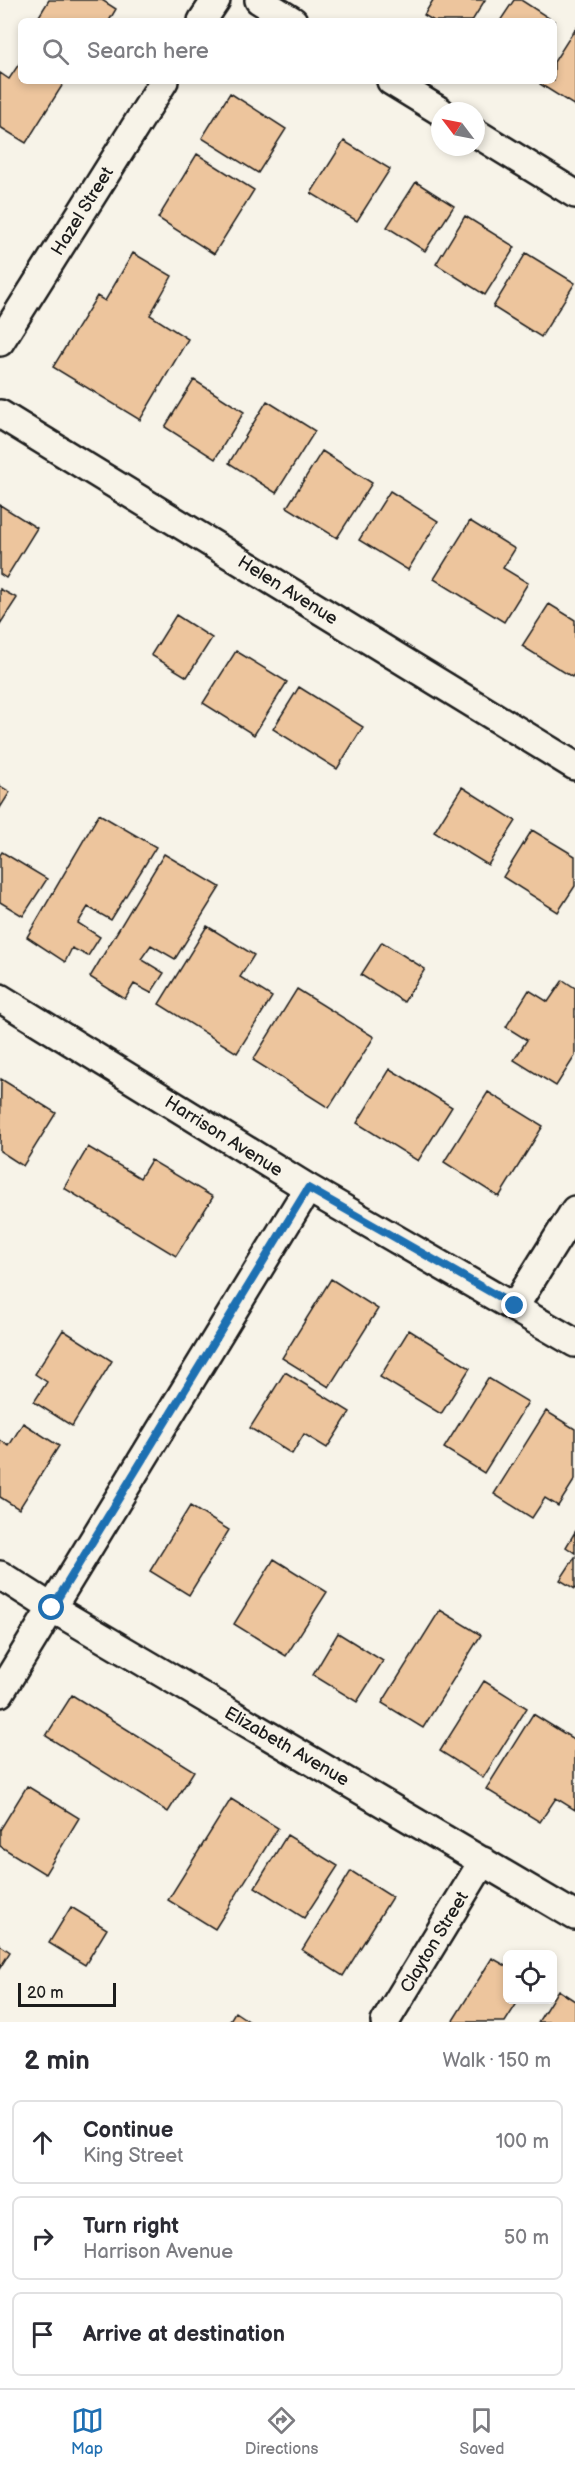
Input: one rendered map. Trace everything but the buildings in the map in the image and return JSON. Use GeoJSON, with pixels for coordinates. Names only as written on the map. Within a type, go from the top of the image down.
{"type":"FeatureCollection","features":[{"type":"Feature","properties":{"kind":"street"},"geometry":{"type":"LineString","coordinates":[[204,18],[216,0]]}},
{"type":"Feature","properties":{"kind":"street"},"geometry":{"type":"LineString","coordinates":[[258,0],[288,18]]}},
{"type":"Feature","properties":{"kind":"street","name":"Hazel Street"},"geometry":{"type":"LineString","coordinates":[[0,342],[162,84]]}},
{"type":"Feature","properties":{"kind":"street"},"geometry":{"type":"LineString","coordinates":[[396,84],[431,105]]}},
{"type":"Feature","properties":{"kind":"street"},"geometry":{"type":"LineString","coordinates":[[485,139],[575,194]]}},
{"type":"Feature","properties":{"kind":"street","name":"Helen Avenue"},"geometry":{"type":"LineString","coordinates":[[0,414],[575,766]]}},
{"type":"Feature","properties":{"kind":"street","name":"Harrison Avenue"},"geometry":{"type":"LineString","coordinates":[[0,998],[308,1188],[515,1306],[575,1343]]}},
{"type":"Feature","properties":{"kind":"street"},"geometry":{"type":"LineString","coordinates":[[0,1693],[308,1188]]}},
{"type":"Feature","properties":{"kind":"street"},"geometry":{"type":"LineString","coordinates":[[515,1306],[575,1210]]}},
{"type":"Feature","properties":{"kind":"street","name":"Elizabeth Avenue"},"geometry":{"type":"LineString","coordinates":[[0,1575],[52,1608],[575,1916]]}},
{"type":"Feature","properties":{"kind":"street","name":"Clayton Street"},"geometry":{"type":"LineString","coordinates":[[385,2022],[483,1861]]}},
{"type":"Feature","properties":{"kind":"route"},"geometry":{"type":"LineString","coordinates":[[52,1608],[308,1188],[515,1306]]}}]}
